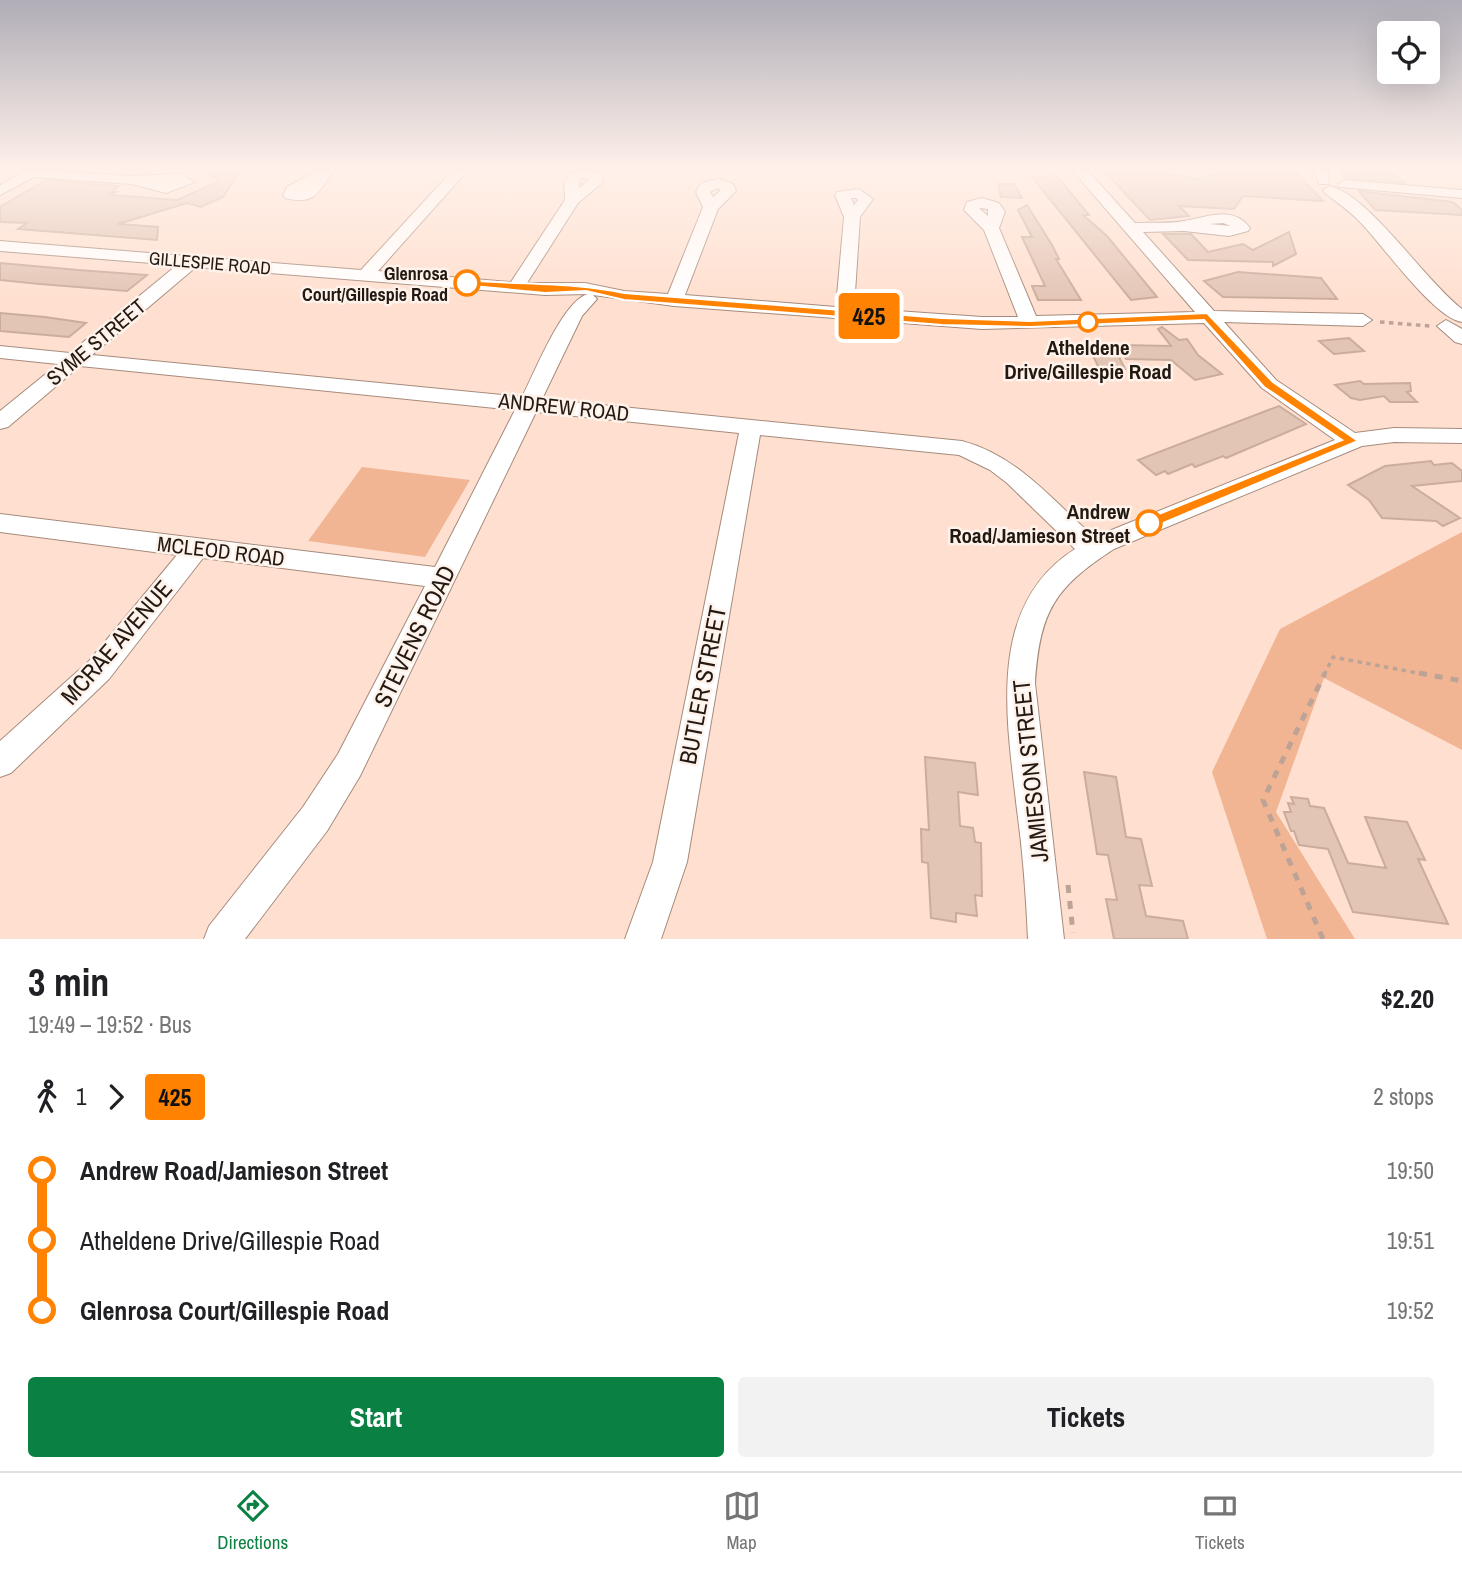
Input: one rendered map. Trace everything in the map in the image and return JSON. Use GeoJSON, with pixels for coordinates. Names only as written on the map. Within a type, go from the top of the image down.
{"type":"FeatureCollection","features":[{"type":"Feature","properties":{"kind":"street"},"geometry":{"type":"LineString","coordinates":[[366,275],[421,214]]}},
{"type":"Feature","properties":{"kind":"street"},"geometry":{"type":"LineString","coordinates":[[516,287],[563,214]]}},
{"type":"Feature","properties":{"kind":"street"},"geometry":{"type":"LineString","coordinates":[[674,301],[708,214]]}},
{"type":"Feature","properties":{"kind":"street"},"geometry":{"type":"LineString","coordinates":[[1117,214],[1269,384],[1359,439],[1459,436]]}},
{"type":"Feature","properties":{"kind":"street"},"geometry":{"type":"LineString","coordinates":[[1362,214],[1452,324]]}},
{"type":"Feature","properties":{"kind":"street"},"geometry":{"type":"LineString","coordinates":[[844,314],[852,217]]}},
{"type":"Feature","properties":{"kind":"street"},"geometry":{"type":"LineString","coordinates":[[1129,228],[1184,226]]}},
{"type":"Feature","properties":{"kind":"street"},"geometry":{"type":"LineString","coordinates":[[991,228],[1030,324]]}},
{"type":"Feature","properties":{"kind":"street","name":"GILLESPIE ROAD"},"geometry":{"type":"LineString","coordinates":[[0,246],[516,287],[582,298],[624,296],[844,314],[1030,324],[1207,317],[1363,320]]}},
{"type":"Feature","properties":{"kind":"street","name":"SYME STREET"},"geometry":{"type":"LineString","coordinates":[[0,422],[192,261]]}},
{"type":"Feature","properties":{"kind":"street","name":"STEVENS ROAD"},"geometry":{"type":"LineString","coordinates":[[222,939],[333,793],[582,298]]}},
{"type":"Feature","properties":{"kind":"street","name":"ANDREW ROAD"},"geometry":{"type":"LineString","coordinates":[[0,352],[940,444],[972,450],[1002,466],[1091,549]]}},
{"type":"Feature","properties":{"kind":"street","name":"BUTLER STREET"},"geometry":{"type":"LineString","coordinates":[[643,939],[670,862],[751,427]]}},
{"type":"Feature","properties":{"kind":"street","name":"JAMIESON STREET"},"geometry":{"type":"LineString","coordinates":[[1046,939],[1039,852],[1020,714],[1019,666],[1022,646],[1036,607],[1058,576],[1091,549],[1359,439]]}},
{"type":"Feature","properties":{"kind":"street","name":"MCLEOD ROAD"},"geometry":{"type":"LineString","coordinates":[[0,523],[443,578]]}},
{"type":"Feature","properties":{"kind":"street","name":"MCRAE AVENUE"},"geometry":{"type":"LineString","coordinates":[[0,762],[99,670],[197,548]]}},
{"type":"Feature","properties":{"kind":"path"},"geometry":{"type":"LineString","coordinates":[[1363,320],[1452,324]]}},
{"type":"Feature","properties":{"kind":"path"},"geometry":{"type":"LineString","coordinates":[[1323,939],[1263,800],[1333,657],[1462,681]]}},
{"type":"Feature","properties":{"kind":"path"},"geometry":{"type":"LineString","coordinates":[[1067,879],[1074,939]]}},
{"type":"Feature","properties":{"kind":"shaded area"},"geometry":{"type":"Polygon","coordinates":[[[362,467],[470,480],[425,557],[308,541],[362,467]]]}},
{"type":"Feature","properties":{"kind":"shaded area"},"geometry":{"type":"Polygon","coordinates":[[[1462,532],[1462,750],[1324,678],[1276,812],[1355,939],[1267,939],[1212,772],[1280,629],[1462,532]]]}},
{"type":"Feature","properties":{"kind":"building"},"geometry":{"type":"Polygon","coordinates":[[[0,214],[151,214],[118,224],[158,227],[157,240],[18,229],[27,223],[0,222],[0,214]]]}},
{"type":"Feature","properties":{"kind":"building"},"geometry":{"type":"Polygon","coordinates":[[[1020,214],[1033,214],[1081,300],[1038,300],[1032,286],[1045,286],[1022,237],[1032,237],[1020,214]]]}},
{"type":"Feature","properties":{"kind":"building"},"geometry":{"type":"Polygon","coordinates":[[[1062,214],[1088,214],[1083,215],[1107,236],[1157,297],[1131,300],[1062,214]]]}},
{"type":"Feature","properties":{"kind":"building"},"geometry":{"type":"Polygon","coordinates":[[[1144,214],[1189,216],[1150,220],[1144,214]]]}},
{"type":"Feature","properties":{"kind":"building"},"geometry":{"type":"Polygon","coordinates":[[[1289,232],[1296,254],[1273,266],[1273,262],[1188,260],[1163,234],[1191,234],[1208,252],[1243,244],[1253,250],[1289,232]]]}},
{"type":"Feature","properties":{"kind":"building"},"geometry":{"type":"Polygon","coordinates":[[[0,263],[147,275],[127,291],[40,284],[0,280],[0,263]]]}},
{"type":"Feature","properties":{"kind":"building"},"geometry":{"type":"Polygon","coordinates":[[[1238,272],[1321,278],[1337,299],[1223,297],[1204,281],[1238,272]]]}},
{"type":"Feature","properties":{"kind":"building"},"geometry":{"type":"Polygon","coordinates":[[[0,313],[86,323],[69,337],[0,331],[0,313]]]}},
{"type":"Feature","properties":{"kind":"building"},"geometry":{"type":"Polygon","coordinates":[[[1162,327],[1179,340],[1187,339],[1198,355],[1222,374],[1195,380],[1171,360],[1126,359],[1119,345],[1171,346],[1158,329],[1162,327]]]}},
{"type":"Feature","properties":{"kind":"building"},"geometry":{"type":"Polygon","coordinates":[[[1349,338],[1364,351],[1334,354],[1319,341],[1349,338]]]}},
{"type":"Feature","properties":{"kind":"building"},"geometry":{"type":"Polygon","coordinates":[[[1089,348],[1115,349],[1125,369],[1099,368],[1089,348]]]}},
{"type":"Feature","properties":{"kind":"building"},"geometry":{"type":"Polygon","coordinates":[[[1360,381],[1364,384],[1410,383],[1411,391],[1407,392],[1417,402],[1390,402],[1384,396],[1360,400],[1351,398],[1335,385],[1360,381]]]}},
{"type":"Feature","properties":{"kind":"building"},"geometry":{"type":"Polygon","coordinates":[[[1279,406],[1306,424],[1226,458],[1223,456],[1195,467],[1192,464],[1168,474],[1165,471],[1156,475],[1138,460],[1279,406]]]}},
{"type":"Feature","properties":{"kind":"building"},"geometry":{"type":"Polygon","coordinates":[[[1431,461],[1434,465],[1452,463],[1462,471],[1462,481],[1412,486],[1460,518],[1443,526],[1436,521],[1382,518],[1369,500],[1348,485],[1385,466],[1431,461]]]}},
{"type":"Feature","properties":{"kind":"building"},"geometry":{"type":"Polygon","coordinates":[[[925,757],[975,763],[978,795],[958,792],[960,826],[973,828],[975,842],[981,843],[982,896],[975,895],[977,916],[956,913],[956,922],[931,918],[928,863],[922,862],[921,829],[929,830],[925,757]]]}},
{"type":"Feature","properties":{"kind":"building"},"geometry":{"type":"Polygon","coordinates":[[[1084,772],[1116,777],[1126,837],[1141,839],[1152,886],[1139,885],[1146,916],[1183,921],[1188,939],[1114,939],[1106,899],[1117,900],[1108,855],[1097,854],[1084,772]]]}},
{"type":"Feature","properties":{"kind":"building"},"geometry":{"type":"Polygon","coordinates":[[[1291,797],[1308,799],[1310,806],[1324,808],[1348,863],[1386,868],[1365,817],[1407,822],[1425,860],[1418,859],[1448,924],[1353,912],[1328,849],[1299,845],[1294,831],[1291,831],[1284,812],[1291,812],[1288,803],[1294,804],[1291,797]]]}},
{"type":"Feature","properties":{"kind":"bus line","name":"425"},"geometry":{"type":"LineString","coordinates":[[467,283],[545,290],[586,288],[604,294],[624,296],[942,322],[1030,324],[1207,317],[1269,384],[1352,441],[1149,523]]}},
{"type":"Feature","properties":{"kind":"place","name":"Glenrosa Court/Gillespie Road"},"geometry":{"type":"Point","coordinates":[467,283]}},
{"type":"Feature","properties":{"kind":"place","name":"Atheldene Drive/Gillespie Road"},"geometry":{"type":"Point","coordinates":[1088,322]}},
{"type":"Feature","properties":{"kind":"place","name":"Andrew Road/Jamieson Street"},"geometry":{"type":"Point","coordinates":[1149,523]}}]}
